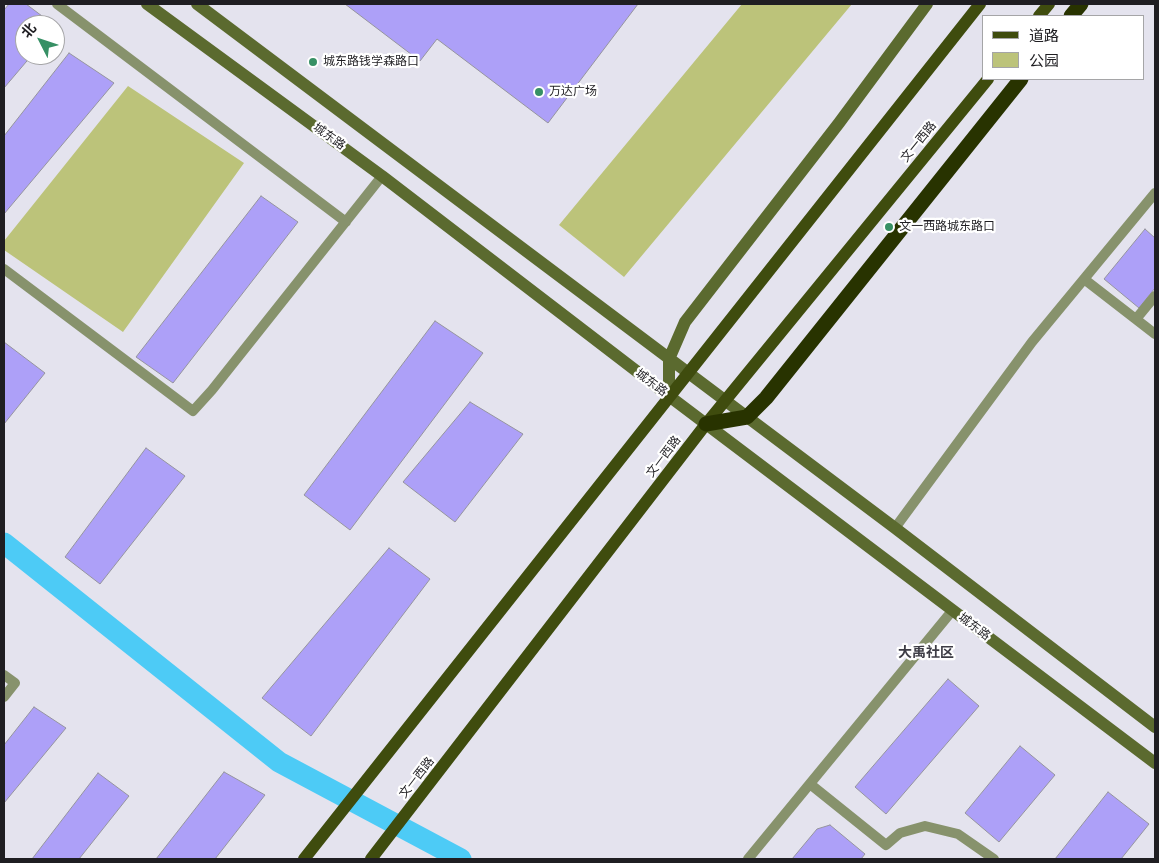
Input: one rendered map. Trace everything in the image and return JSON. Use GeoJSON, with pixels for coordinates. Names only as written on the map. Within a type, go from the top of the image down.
{"type":"FeatureCollection","features":[{"type":"Feature","properties":{"kind":"highway"},"geometry":{"type":"LineString","coordinates":[[1072,15],[1082,4]]}},
{"type":"Feature","properties":{"kind":"highway"},"geometry":{"type":"LineString","coordinates":[[706,424],[747,417],[766,398],[1020,80]]}},
{"type":"Feature","properties":{"kind":"main road"},"geometry":{"type":"LineString","coordinates":[[304,859],[980,4]]}},
{"type":"Feature","properties":{"kind":"main road"},"geometry":{"type":"LineString","coordinates":[[1040,15],[1050,4]]}},
{"type":"Feature","properties":{"kind":"main road","name":"文一西路"},"geometry":{"type":"LineString","coordinates":[[371,859],[706,424],[987,80]]}},
{"type":"Feature","properties":{"kind":"street","name":"城东路"},"geometry":{"type":"LineString","coordinates":[[147,4],[382,176],[952,611],[1155,762]]}},
{"type":"Feature","properties":{"kind":"street"},"geometry":{"type":"LineString","coordinates":[[197,4],[895,528],[1155,727]]}},
{"type":"Feature","properties":{"kind":"street"},"geometry":{"type":"LineString","coordinates":[[669,396],[669,359],[685,322],[839,123],[927,4]]}},
{"type":"Feature","properties":{"kind":"lane"},"geometry":{"type":"LineString","coordinates":[[57,4],[346,222]]}},
{"type":"Feature","properties":{"kind":"lane"},"geometry":{"type":"LineString","coordinates":[[4,268],[193,411],[212,390],[382,176]]}},
{"type":"Feature","properties":{"kind":"lane"},"geometry":{"type":"LineString","coordinates":[[895,528],[1032,342],[1155,192]]}},
{"type":"Feature","properties":{"kind":"lane"},"geometry":{"type":"LineString","coordinates":[[1084,279],[1155,334]]}},
{"type":"Feature","properties":{"kind":"lane"},"geometry":{"type":"LineString","coordinates":[[1136,320],[1155,296]]}},
{"type":"Feature","properties":{"kind":"lane"},"geometry":{"type":"LineString","coordinates":[[748,859],[952,611]]}},
{"type":"Feature","properties":{"kind":"lane"},"geometry":{"type":"LineString","coordinates":[[4,675],[15,683],[4,697]]}},
{"type":"Feature","properties":{"kind":"lane"},"geometry":{"type":"LineString","coordinates":[[810,784],[886,845],[900,833],[925,826],[958,834],[994,859]]}},
{"type":"Feature","properties":{"kind":"green space"},"geometry":{"type":"Polygon","coordinates":[[[742,4],[852,4],[624,277],[559,225],[742,4]]]}},
{"type":"Feature","properties":{"kind":"green space"},"geometry":{"type":"Polygon","coordinates":[[[128,86],[244,163],[123,332],[4,250],[4,241],[128,86]]]}},
{"type":"Feature","properties":{"kind":"building"},"geometry":{"type":"Polygon","coordinates":[[[9,4],[26,4],[41,15],[15,15],[15,65],[24,65],[4,88],[4,10],[9,4]]]}},
{"type":"Feature","properties":{"kind":"building","name":"万达广场"},"geometry":{"type":"Polygon","coordinates":[[[345,4],[638,4],[548,123],[437,39],[420,61],[345,4]]]}},
{"type":"Feature","properties":{"kind":"building"},"geometry":{"type":"Polygon","coordinates":[[[69,53],[114,83],[4,214],[4,136],[60,65],[65,65],[65,58],[69,53]]]}},
{"type":"Feature","properties":{"kind":"building"},"geometry":{"type":"Polygon","coordinates":[[[261,196],[298,222],[173,383],[136,357],[261,196]]]}},
{"type":"Feature","properties":{"kind":"building"},"geometry":{"type":"Polygon","coordinates":[[[1145,229],[1155,238],[1155,288],[1139,308],[1104,279],[1145,229]]]}},
{"type":"Feature","properties":{"kind":"building"},"geometry":{"type":"Polygon","coordinates":[[[435,321],[483,353],[350,530],[304,495],[435,321]]]}},
{"type":"Feature","properties":{"kind":"building"},"geometry":{"type":"Polygon","coordinates":[[[4,342],[45,373],[4,424],[4,342]]]}},
{"type":"Feature","properties":{"kind":"building"},"geometry":{"type":"Polygon","coordinates":[[[470,402],[523,434],[455,522],[403,482],[470,402]]]}},
{"type":"Feature","properties":{"kind":"building"},"geometry":{"type":"Polygon","coordinates":[[[146,448],[185,476],[100,584],[65,557],[146,448]]]}},
{"type":"Feature","properties":{"kind":"building"},"geometry":{"type":"Polygon","coordinates":[[[389,548],[430,579],[311,736],[262,698],[389,548]]]}},
{"type":"Feature","properties":{"kind":"building"},"geometry":{"type":"Polygon","coordinates":[[[948,679],[979,706],[886,814],[855,787],[948,679]]]}},
{"type":"Feature","properties":{"kind":"building"},"geometry":{"type":"Polygon","coordinates":[[[34,707],[66,728],[4,803],[4,745],[34,707]]]}},
{"type":"Feature","properties":{"kind":"building"},"geometry":{"type":"Polygon","coordinates":[[[1020,746],[1055,775],[999,842],[965,813],[1020,746]]]}},
{"type":"Feature","properties":{"kind":"building"},"geometry":{"type":"Polygon","coordinates":[[[224,772],[265,795],[215,859],[156,859],[224,772]]]}},
{"type":"Feature","properties":{"kind":"building"},"geometry":{"type":"Polygon","coordinates":[[[98,773],[129,796],[79,859],[32,859],[98,773]]]}},
{"type":"Feature","properties":{"kind":"building"},"geometry":{"type":"Polygon","coordinates":[[[1108,792],[1149,824],[1121,859],[1055,859],[1108,792]]]}},
{"type":"Feature","properties":{"kind":"building"},"geometry":{"type":"Polygon","coordinates":[[[830,825],[865,854],[861,859],[792,859],[817,829],[830,825]]]}},
{"type":"Feature","properties":{"kind":"waterway"},"geometry":{"type":"LineString","coordinates":[[4,543],[279,762],[461,859]]}},
{"type":"Feature","properties":{"kind":"place","name":"城东路钱学森路口"},"geometry":{"type":"Point","coordinates":[313,62]}},
{"type":"Feature","properties":{"kind":"place","name":"万达广场"},"geometry":{"type":"Point","coordinates":[539,92]}},
{"type":"Feature","properties":{"kind":"place","name":"文一西路城东路口"},"geometry":{"type":"Point","coordinates":[889,227]}},
{"type":"Feature","properties":{"kind":"district","name":"大禹社区"},"geometry":{"type":"Point","coordinates":[926,653]}}]}
